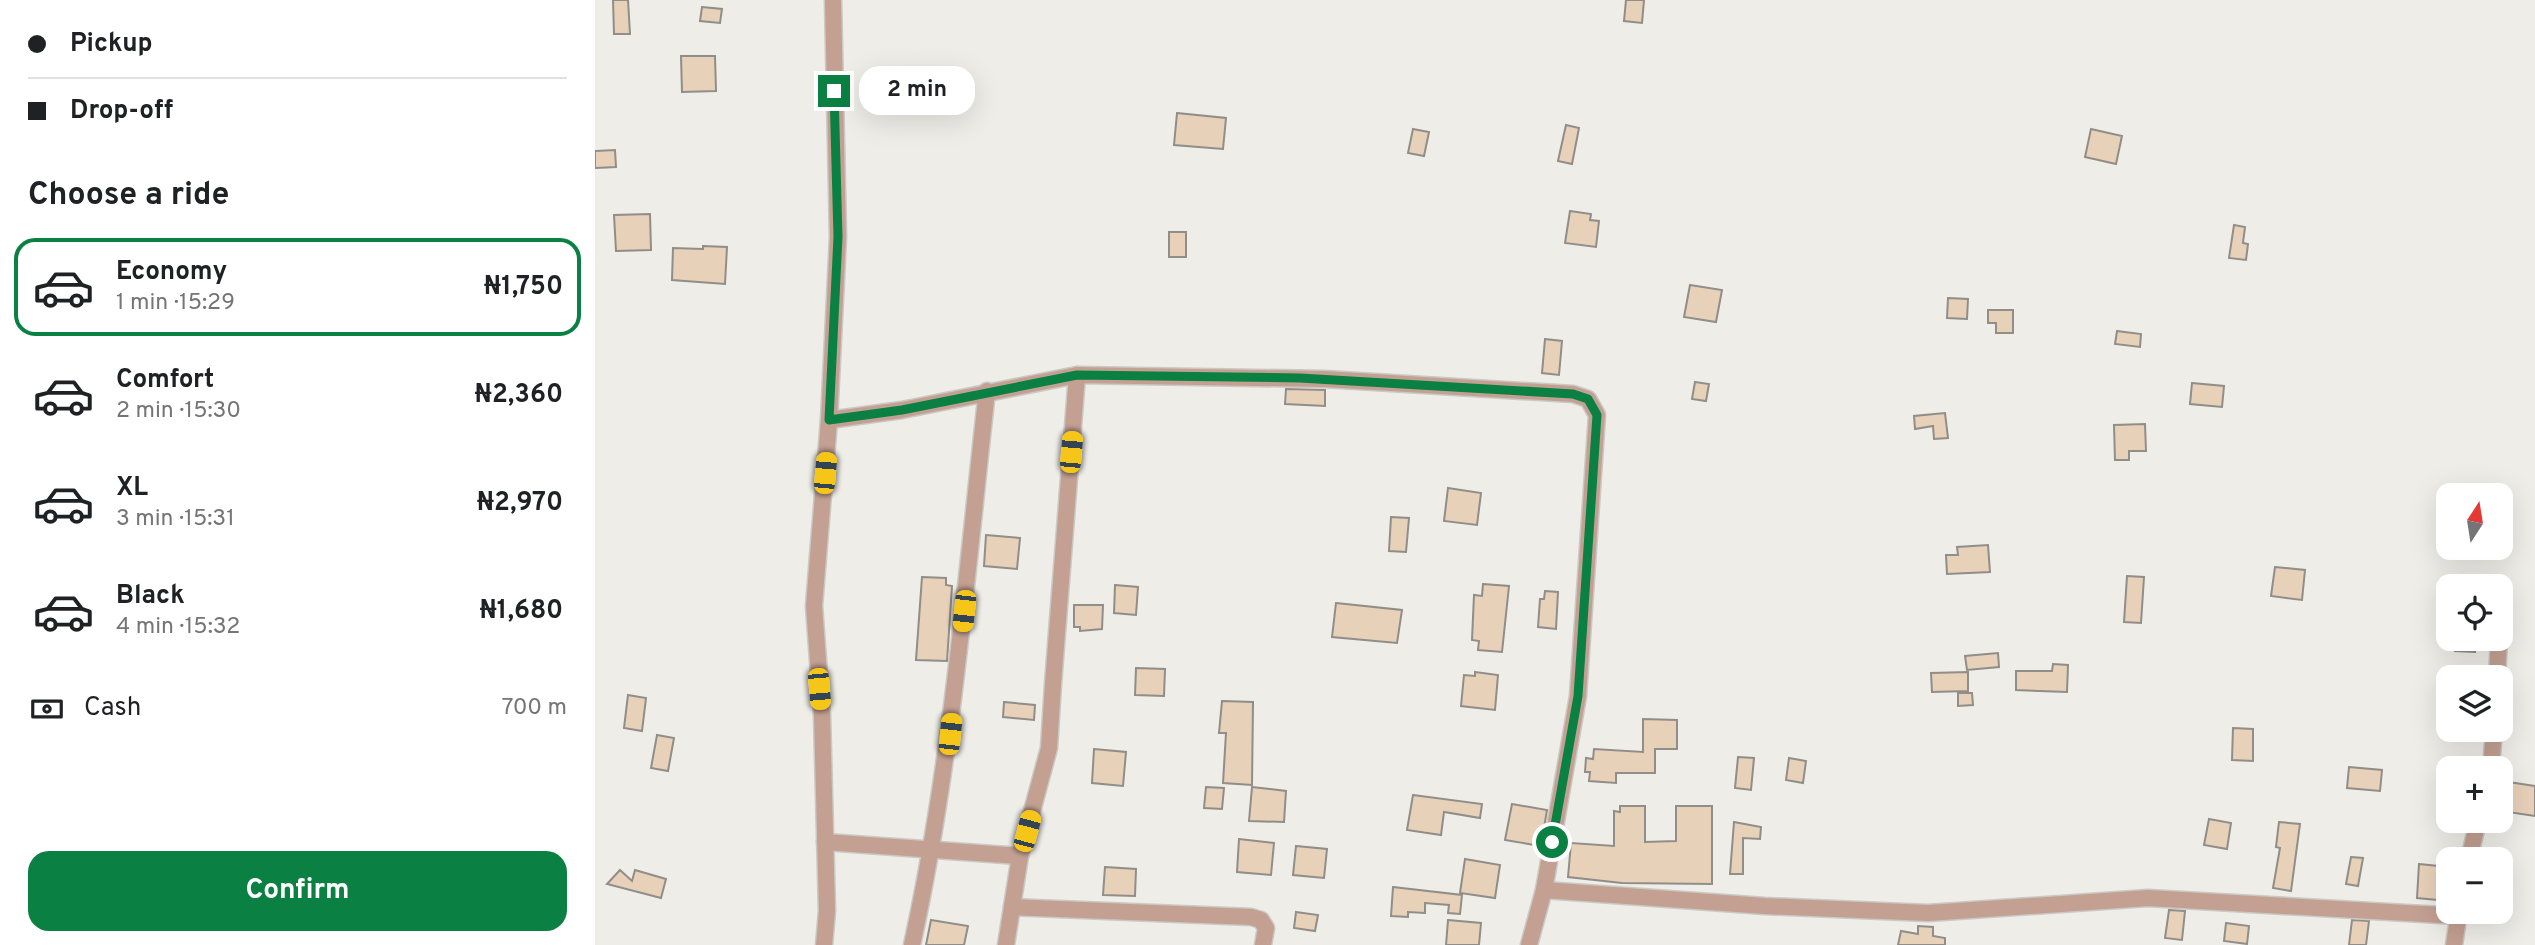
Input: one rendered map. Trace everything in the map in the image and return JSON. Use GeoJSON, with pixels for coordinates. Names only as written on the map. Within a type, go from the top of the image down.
{"type":"FeatureCollection","features":[{"type":"Feature","properties":{"kind":"street"},"geometry":{"type":"LineString","coordinates":[[824,945],[822,715],[814,606],[829,420],[838,237],[833,0]]}},
{"type":"Feature","properties":{"kind":"street"},"geometry":{"type":"LineString","coordinates":[[829,420],[902,410],[1077,375],[1325,379],[1573,394],[1588,399],[1597,415],[1578,696],[1544,890],[1529,945]]}},
{"type":"Feature","properties":{"kind":"street"},"geometry":{"type":"LineString","coordinates":[[1006,945],[1020,856],[1053,725],[1053,684],[1077,375]]}},
{"type":"Feature","properties":{"kind":"street"},"geometry":{"type":"LineString","coordinates":[[912,945],[933,849],[950,734],[987,391]]}},
{"type":"Feature","properties":{"kind":"street"},"geometry":{"type":"LineString","coordinates":[[825,842],[1020,856]]}},
{"type":"Feature","properties":{"kind":"street"},"geometry":{"type":"LineString","coordinates":[[1544,890],[1765,906],[1928,912],[2148,898],[2436,913]]}},
{"type":"Feature","properties":{"kind":"street"},"geometry":{"type":"LineString","coordinates":[[1012,907],[1251,917],[1261,920],[1266,928],[1263,945]]}},
{"type":"Feature","properties":{"kind":"street"},"geometry":{"type":"LineString","coordinates":[[2454,945],[2457,924]]}},
{"type":"Feature","properties":{"kind":"building"},"geometry":{"type":"Polygon","coordinates":[[[613,0],[628,0],[630,34],[614,34],[613,0]]]}},
{"type":"Feature","properties":{"kind":"building"},"geometry":{"type":"Polygon","coordinates":[[[1626,0],[1644,0],[1642,23],[1624,21],[1626,0]]]}},
{"type":"Feature","properties":{"kind":"building"},"geometry":{"type":"Polygon","coordinates":[[[702,7],[722,9],[720,23],[700,21],[702,7]]]}},
{"type":"Feature","properties":{"kind":"building"},"geometry":{"type":"Polygon","coordinates":[[[681,56],[715,56],[716,91],[682,92],[681,56]]]}},
{"type":"Feature","properties":{"kind":"building"},"geometry":{"type":"Polygon","coordinates":[[[1177,113],[1226,118],[1223,149],[1174,145],[1177,113]]]}},
{"type":"Feature","properties":{"kind":"building"},"geometry":{"type":"Polygon","coordinates":[[[1566,125],[1579,128],[1572,164],[1558,161],[1566,125]]]}},
{"type":"Feature","properties":{"kind":"building"},"geometry":{"type":"Polygon","coordinates":[[[1413,129],[1429,132],[1424,156],[1408,153],[1413,129]]]}},
{"type":"Feature","properties":{"kind":"building"},"geometry":{"type":"Polygon","coordinates":[[[2091,129],[2122,136],[2116,164],[2085,157],[2091,129]]]}},
{"type":"Feature","properties":{"kind":"building"},"geometry":{"type":"Polygon","coordinates":[[[615,150],[616,167],[595,168],[595,151],[615,150]]]}},
{"type":"Feature","properties":{"kind":"building"},"geometry":{"type":"Polygon","coordinates":[[[1570,211],[1591,214],[1590,220],[1599,221],[1596,247],[1565,243],[1570,211]]]}},
{"type":"Feature","properties":{"kind":"building"},"geometry":{"type":"Polygon","coordinates":[[[650,214],[651,250],[616,251],[614,215],[650,214]]]}},
{"type":"Feature","properties":{"kind":"building"},"geometry":{"type":"Polygon","coordinates":[[[2234,225],[2245,227],[2243,243],[2248,244],[2246,260],[2229,258],[2234,225]]]}},
{"type":"Feature","properties":{"kind":"building"},"geometry":{"type":"Polygon","coordinates":[[[1169,232],[1186,232],[1186,257],[1169,257],[1169,232]]]}},
{"type":"Feature","properties":{"kind":"building"},"geometry":{"type":"Polygon","coordinates":[[[703,246],[727,247],[725,284],[672,280],[673,248],[703,249],[703,246]]]}},
{"type":"Feature","properties":{"kind":"building"},"geometry":{"type":"Polygon","coordinates":[[[1690,285],[1722,290],[1716,322],[1684,317],[1690,285]]]}},
{"type":"Feature","properties":{"kind":"building"},"geometry":{"type":"Polygon","coordinates":[[[1948,298],[1968,299],[1967,319],[1947,318],[1948,298]]]}},
{"type":"Feature","properties":{"kind":"building"},"geometry":{"type":"Polygon","coordinates":[[[1988,310],[2013,310],[2013,333],[1996,333],[1996,323],[1988,323],[1988,310]]]}},
{"type":"Feature","properties":{"kind":"building"},"geometry":{"type":"Polygon","coordinates":[[[2117,331],[2141,334],[2140,347],[2115,344],[2117,331]]]}},
{"type":"Feature","properties":{"kind":"building"},"geometry":{"type":"Polygon","coordinates":[[[1545,339],[1562,341],[1559,375],[1542,373],[1545,339]]]}},
{"type":"Feature","properties":{"kind":"building"},"geometry":{"type":"Polygon","coordinates":[[[1695,382],[1709,384],[1706,401],[1692,399],[1695,382]]]}},
{"type":"Feature","properties":{"kind":"building"},"geometry":{"type":"Polygon","coordinates":[[[2192,383],[2224,386],[2222,407],[2190,404],[2192,383]]]}},
{"type":"Feature","properties":{"kind":"building"},"geometry":{"type":"Polygon","coordinates":[[[1286,389],[1325,390],[1325,406],[1285,404],[1286,389]]]}},
{"type":"Feature","properties":{"kind":"building"},"geometry":{"type":"Polygon","coordinates":[[[1945,413],[1948,438],[1934,439],[1933,426],[1915,429],[1914,416],[1945,413]]]}},
{"type":"Feature","properties":{"kind":"building"},"geometry":{"type":"Polygon","coordinates":[[[2145,424],[2146,451],[2129,451],[2129,460],[2115,460],[2114,425],[2145,424]]]}},
{"type":"Feature","properties":{"kind":"building"},"geometry":{"type":"Polygon","coordinates":[[[1448,488],[1481,493],[1477,525],[1444,521],[1448,488]]]}},
{"type":"Feature","properties":{"kind":"building"},"geometry":{"type":"Polygon","coordinates":[[[1391,517],[1409,518],[1406,552],[1389,551],[1391,517]]]}},
{"type":"Feature","properties":{"kind":"building"},"geometry":{"type":"Polygon","coordinates":[[[986,535],[1020,538],[1017,569],[984,566],[986,535]]]}},
{"type":"Feature","properties":{"kind":"building"},"geometry":{"type":"Polygon","coordinates":[[[1988,545],[1990,572],[1947,574],[1946,555],[1958,555],[1957,547],[1988,545]]]}},
{"type":"Feature","properties":{"kind":"building"},"geometry":{"type":"Polygon","coordinates":[[[2275,567],[2305,570],[2302,600],[2271,596],[2275,567]]]}},
{"type":"Feature","properties":{"kind":"building"},"geometry":{"type":"Polygon","coordinates":[[[2127,576],[2144,577],[2141,623],[2124,622],[2127,576]]]}},
{"type":"Feature","properties":{"kind":"building"},"geometry":{"type":"Polygon","coordinates":[[[922,577],[946,578],[946,585],[952,586],[947,661],[916,660],[922,577]]]}},
{"type":"Feature","properties":{"kind":"building"},"geometry":{"type":"Polygon","coordinates":[[[1483,584],[1509,586],[1502,652],[1478,650],[1479,641],[1472,640],[1474,595],[1482,596],[1483,584]]]}},
{"type":"Feature","properties":{"kind":"building"},"geometry":{"type":"Polygon","coordinates":[[[1115,585],[1138,587],[1136,615],[1114,613],[1115,585]]]}},
{"type":"Feature","properties":{"kind":"building"},"geometry":{"type":"Polygon","coordinates":[[[1545,591],[1558,592],[1556,629],[1538,627],[1540,599],[1544,599],[1545,591]]]}},
{"type":"Feature","properties":{"kind":"building"},"geometry":{"type":"Polygon","coordinates":[[[1336,603],[1402,610],[1397,643],[1332,637],[1336,603]]]}},
{"type":"Feature","properties":{"kind":"building"},"geometry":{"type":"Polygon","coordinates":[[[1074,605],[1103,605],[1102,629],[1080,631],[1080,627],[1074,627],[1074,605]]]}},
{"type":"Feature","properties":{"kind":"building"},"geometry":{"type":"Polygon","coordinates":[[[1998,653],[1999,667],[1967,670],[1965,656],[1998,653]]]}},
{"type":"Feature","properties":{"kind":"building"},"geometry":{"type":"Polygon","coordinates":[[[2053,664],[2068,665],[2067,692],[2016,690],[2016,671],[2052,671],[2053,664]]]}},
{"type":"Feature","properties":{"kind":"building"},"geometry":{"type":"Polygon","coordinates":[[[1136,668],[1165,669],[1164,696],[1135,695],[1136,668]]]}},
{"type":"Feature","properties":{"kind":"building"},"geometry":{"type":"Polygon","coordinates":[[[1475,672],[1498,675],[1495,710],[1461,706],[1464,675],[1475,676],[1475,672]]]}},
{"type":"Feature","properties":{"kind":"building"},"geometry":{"type":"Polygon","coordinates":[[[1968,672],[1968,691],[1932,692],[1931,673],[1968,672]]]}},
{"type":"Feature","properties":{"kind":"building"},"geometry":{"type":"Polygon","coordinates":[[[1958,693],[1972,693],[1973,705],[1958,706],[1958,693]]]}},
{"type":"Feature","properties":{"kind":"building"},"geometry":{"type":"Polygon","coordinates":[[[628,695],[646,698],[642,731],[624,728],[628,695]]]}},
{"type":"Feature","properties":{"kind":"building"},"geometry":{"type":"Polygon","coordinates":[[[1222,701],[1253,702],[1252,785],[1223,783],[1226,733],[1219,733],[1222,701]]]}},
{"type":"Feature","properties":{"kind":"building"},"geometry":{"type":"Polygon","coordinates":[[[1004,702],[1035,705],[1034,720],[1003,717],[1004,702]]]}},
{"type":"Feature","properties":{"kind":"building"},"geometry":{"type":"Polygon","coordinates":[[[1643,719],[1677,720],[1677,749],[1655,749],[1655,773],[1616,773],[1616,783],[1589,781],[1590,772],[1585,772],[1586,758],[1593,759],[1594,749],[1643,752],[1643,719]]]}},
{"type":"Feature","properties":{"kind":"building"},"geometry":{"type":"Polygon","coordinates":[[[2233,728],[2253,729],[2253,761],[2232,760],[2233,728]]]}},
{"type":"Feature","properties":{"kind":"building"},"geometry":{"type":"Polygon","coordinates":[[[657,735],[674,738],[668,771],[651,768],[657,735]]]}},
{"type":"Feature","properties":{"kind":"building"},"geometry":{"type":"Polygon","coordinates":[[[1094,749],[1126,752],[1123,786],[1092,783],[1094,749]]]}},
{"type":"Feature","properties":{"kind":"building"},"geometry":{"type":"Polygon","coordinates":[[[1738,757],[1754,758],[1751,790],[1735,788],[1738,757]]]}},
{"type":"Feature","properties":{"kind":"building"},"geometry":{"type":"Polygon","coordinates":[[[1789,758],[1806,761],[1803,783],[1786,780],[1789,758]]]}},
{"type":"Feature","properties":{"kind":"building"},"geometry":{"type":"Polygon","coordinates":[[[2349,767],[2382,770],[2380,791],[2347,788],[2349,767]]]}},
{"type":"Feature","properties":{"kind":"building"},"geometry":{"type":"Polygon","coordinates":[[[2513,783],[2535,786],[2535,816],[2513,813],[2513,783]]]}},
{"type":"Feature","properties":{"kind":"building"},"geometry":{"type":"Polygon","coordinates":[[[1206,787],[1224,788],[1222,809],[1204,808],[1206,787]]]}},
{"type":"Feature","properties":{"kind":"building"},"geometry":{"type":"Polygon","coordinates":[[[1252,787],[1286,791],[1284,822],[1249,821],[1252,787]]]}},
{"type":"Feature","properties":{"kind":"building"},"geometry":{"type":"Polygon","coordinates":[[[1413,795],[1482,804],[1480,818],[1444,812],[1441,835],[1407,830],[1413,795]]]}},
{"type":"Feature","properties":{"kind":"building"},"geometry":{"type":"Polygon","coordinates":[[[1512,804],[1547,810],[1541,846],[1505,840],[1512,804]]]}},
{"type":"Feature","properties":{"kind":"building"},"geometry":{"type":"Polygon","coordinates":[[[1620,806],[1645,806],[1645,842],[1676,841],[1676,806],[1712,806],[1712,884],[1622,883],[1568,877],[1571,843],[1614,846],[1614,811],[1620,812],[1620,806]]]}},
{"type":"Feature","properties":{"kind":"building"},"geometry":{"type":"Polygon","coordinates":[[[2209,819],[2231,823],[2227,849],[2204,845],[2209,819]]]}},
{"type":"Feature","properties":{"kind":"building"},"geometry":{"type":"Polygon","coordinates":[[[1734,822],[1761,827],[1760,839],[1743,838],[1743,874],[1730,874],[1734,822]]]}},
{"type":"Feature","properties":{"kind":"building"},"geometry":{"type":"Polygon","coordinates":[[[2279,822],[2300,824],[2291,891],[2273,888],[2280,848],[2276,847],[2279,822]]]}},
{"type":"Feature","properties":{"kind":"building"},"geometry":{"type":"Polygon","coordinates":[[[1239,839],[1274,843],[1271,875],[1237,872],[1239,839]]]}},
{"type":"Feature","properties":{"kind":"building"},"geometry":{"type":"Polygon","coordinates":[[[1296,846],[1327,849],[1324,878],[1293,875],[1296,846]]]}},
{"type":"Feature","properties":{"kind":"building"},"geometry":{"type":"Polygon","coordinates":[[[2351,857],[2363,858],[2358,886],[2346,884],[2351,857]]]}},
{"type":"Feature","properties":{"kind":"building"},"geometry":{"type":"Polygon","coordinates":[[[1465,859],[1500,865],[1495,898],[1460,893],[1465,859]]]}},
{"type":"Feature","properties":{"kind":"building"},"geometry":{"type":"Polygon","coordinates":[[[2419,864],[2436,866],[2436,900],[2417,898],[2419,864]]]}},
{"type":"Feature","properties":{"kind":"building"},"geometry":{"type":"Polygon","coordinates":[[[1105,867],[1136,869],[1135,896],[1103,895],[1105,867]]]}},
{"type":"Feature","properties":{"kind":"building"},"geometry":{"type":"Polygon","coordinates":[[[620,870],[632,881],[635,870],[666,879],[661,898],[607,884],[620,870]]]}},
{"type":"Feature","properties":{"kind":"building"},"geometry":{"type":"Polygon","coordinates":[[[1393,887],[1462,895],[1460,914],[1448,913],[1449,905],[1425,903],[1425,913],[1408,912],[1408,917],[1391,916],[1393,887]]]}},
{"type":"Feature","properties":{"kind":"building"},"geometry":{"type":"Polygon","coordinates":[[[2169,910],[2185,911],[2182,940],[2165,938],[2169,910]]]}},
{"type":"Feature","properties":{"kind":"building"},"geometry":{"type":"Polygon","coordinates":[[[1296,912],[1318,915],[1315,931],[1294,928],[1296,912]]]}},
{"type":"Feature","properties":{"kind":"building"},"geometry":{"type":"Polygon","coordinates":[[[931,920],[968,926],[964,945],[926,945],[931,920]]]}},
{"type":"Feature","properties":{"kind":"building"},"geometry":{"type":"Polygon","coordinates":[[[1448,920],[1481,923],[1479,945],[1446,945],[1448,920]]]}},
{"type":"Feature","properties":{"kind":"building"},"geometry":{"type":"Polygon","coordinates":[[[2352,920],[2369,921],[2366,945],[2349,945],[2352,920]]]}},
{"type":"Feature","properties":{"kind":"building"},"geometry":{"type":"Polygon","coordinates":[[[2226,923],[2249,926],[2247,944],[2224,941],[2226,923]]]}},
{"type":"Feature","properties":{"kind":"building"},"geometry":{"type":"Polygon","coordinates":[[[1918,926],[1933,927],[1933,936],[1945,938],[1945,945],[1898,945],[1901,931],[1918,934],[1918,926]]]}},
{"type":"Feature","properties":{"kind":"route"},"geometry":{"type":"LineString","coordinates":[[834,91],[838,237],[829,420],[902,410],[1077,375],[1325,379],[1573,394],[1588,399],[1597,415],[1578,696],[1552,842]]}}]}
